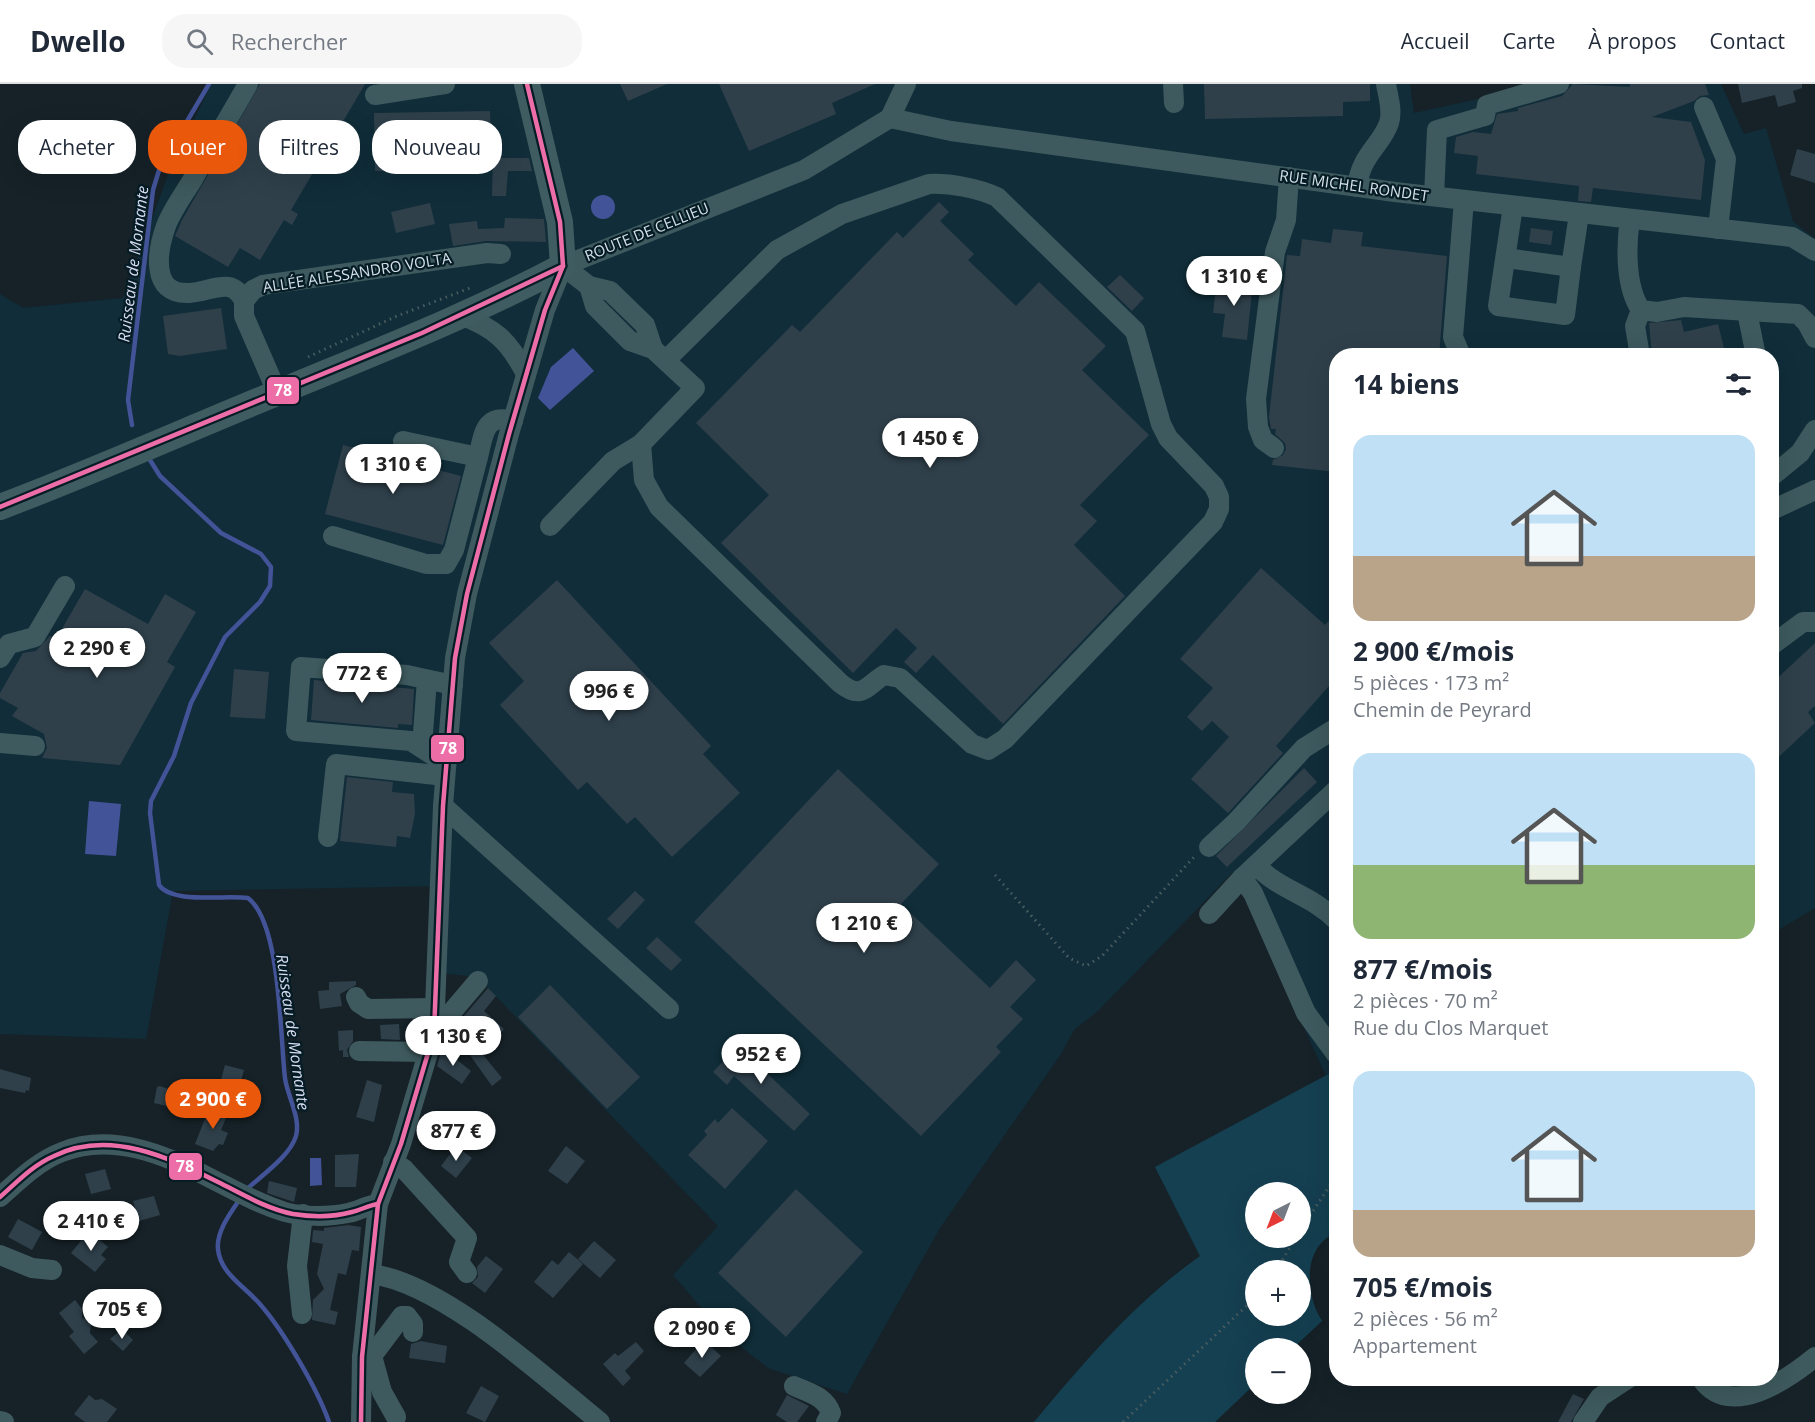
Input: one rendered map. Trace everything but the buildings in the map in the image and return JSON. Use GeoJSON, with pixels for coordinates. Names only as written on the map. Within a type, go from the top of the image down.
{"type":"FeatureCollection","features":[{"type":"Feature","properties":{"kind":"main road"},"geometry":{"type":"LineString","coordinates":[[527,84],[560,222],[563,266]]}},
{"type":"Feature","properties":{"kind":"main road","name":"ROUTE DE CELLIEU"},"geometry":{"type":"LineString","coordinates":[[0,507],[78,477],[460,315],[563,266]]}},
{"type":"Feature","properties":{"kind":"street"},"geometry":{"type":"LineString","coordinates":[[244,301],[239,290],[231,286],[184,293],[167,287],[159,276],[158,260],[167,223],[248,84]]}},
{"type":"Feature","properties":{"kind":"street"},"geometry":{"type":"LineString","coordinates":[[375,95],[445,84]]}},
{"type":"Feature","properties":{"kind":"street"},"geometry":{"type":"LineString","coordinates":[[890,118],[906,84]]}},
{"type":"Feature","properties":{"kind":"street"},"geometry":{"type":"LineString","coordinates":[[1357,187],[1365,157],[1389,124],[1391,113],[1386,84]]}},
{"type":"Feature","properties":{"kind":"street"},"geometry":{"type":"LineString","coordinates":[[1434,196],[1437,130],[1485,116],[1487,105],[1559,84]]}},
{"type":"Feature","properties":{"kind":"street"},"geometry":{"type":"LineString","coordinates":[[1704,107],[1725,159],[1718,229]]}},
{"type":"Feature","properties":{"kind":"street","name":"ROUTE DE CELLIEU"},"geometry":{"type":"LineString","coordinates":[[563,266],[804,170],[890,118]]}},
{"type":"Feature","properties":{"kind":"street","name":"RUE MICHEL RONDET"},"geometry":{"type":"LineString","coordinates":[[890,118],[951,131],[1357,187],[1792,237],[1815,251]]}},
{"type":"Feature","properties":{"kind":"street"},"geometry":{"type":"LineString","coordinates":[[1274,448],[1263,440],[1258,427],[1256,399],[1275,252],[1286,220],[1289,177]]}},
{"type":"Feature","properties":{"kind":"street"},"geometry":{"type":"LineString","coordinates":[[641,444],[644,480],[659,507],[840,683],[849,690],[857,692],[865,690],[884,675],[900,678],[972,744],[988,750],[1005,739],[1197,539],[1213,522],[1219,509],[1219,497],[1214,486],[1176,448],[1161,424],[1135,331],[997,197],[987,193],[941,184],[929,184],[842,214],[769,256],[660,354]]}},
{"type":"Feature","properties":{"kind":"street"},"geometry":{"type":"LineString","coordinates":[[1458,348],[1453,337],[1464,200]]}},
{"type":"Feature","properties":{"kind":"street"},"geometry":{"type":"LineString","coordinates":[[1513,206],[1498,306],[1565,315],[1579,214]]}},
{"type":"Feature","properties":{"kind":"street"},"geometry":{"type":"LineString","coordinates":[[1630,219],[1627,245],[1632,288],[1641,310],[1635,326],[1639,348]]}},
{"type":"Feature","properties":{"kind":"street","name":"ALLÉE ALESSANDRO VOLTA"},"geometry":{"type":"LineString","coordinates":[[277,392],[244,315],[244,301],[253,290],[263,285],[487,253],[501,254]]}},
{"type":"Feature","properties":{"kind":"street"},"geometry":{"type":"LineString","coordinates":[[1506,258],[1571,267]]}},
{"type":"Feature","properties":{"kind":"street"},"geometry":{"type":"LineString","coordinates":[[361,1422],[378,1204],[431,1043],[436,1008],[434,971],[443,806],[455,658],[467,594],[513,421],[545,310],[563,266],[590,286],[595,306],[630,341],[660,354],[695,388],[641,444],[613,461],[550,526]]}},
{"type":"Feature","properties":{"kind":"street"},"geometry":{"type":"LineString","coordinates":[[1641,310],[1648,313],[1684,307],[1798,314],[1807,322],[1815,338]]}},
{"type":"Feature","properties":{"kind":"street"},"geometry":{"type":"LineString","coordinates":[[1747,312],[1754,348]]}},
{"type":"Feature","properties":{"kind":"street"},"geometry":{"type":"LineString","coordinates":[[460,315],[484,324],[502,336],[526,374]]}},
{"type":"Feature","properties":{"kind":"street"},"geometry":{"type":"LineString","coordinates":[[333,536],[426,564],[446,564],[454,550],[485,430],[492,421],[502,418],[513,421]]}},
{"type":"Feature","properties":{"kind":"street"},"geometry":{"type":"LineString","coordinates":[[1779,470],[1800,453],[1815,430]]}},
{"type":"Feature","properties":{"kind":"street"},"geometry":{"type":"LineString","coordinates":[[403,441],[478,457]]}},
{"type":"Feature","properties":{"kind":"street"},"geometry":{"type":"LineString","coordinates":[[1779,507],[1815,490]]}},
{"type":"Feature","properties":{"kind":"street"},"geometry":{"type":"LineString","coordinates":[[0,658],[9,644],[35,637],[65,586]]}},
{"type":"Feature","properties":{"kind":"street"},"geometry":{"type":"LineString","coordinates":[[1779,640],[1803,622],[1815,622]]}},
{"type":"Feature","properties":{"kind":"street"},"geometry":{"type":"LineString","coordinates":[[446,767],[422,746],[411,741],[296,731],[301,667],[407,675],[453,685]]}},
{"type":"Feature","properties":{"kind":"street"},"geometry":{"type":"LineString","coordinates":[[422,746],[427,680]]}},
{"type":"Feature","properties":{"kind":"street"},"geometry":{"type":"LineString","coordinates":[[1209,847],[1236,822],[1304,748],[1329,732]]}},
{"type":"Feature","properties":{"kind":"street"},"geometry":{"type":"LineString","coordinates":[[0,743],[35,746]]}},
{"type":"Feature","properties":{"kind":"street"},"geometry":{"type":"LineString","coordinates":[[328,837],[336,764],[446,767]]}},
{"type":"Feature","properties":{"kind":"street"},"geometry":{"type":"LineString","coordinates":[[1209,914],[1249,872],[1329,797]]}},
{"type":"Feature","properties":{"kind":"street"},"geometry":{"type":"LineString","coordinates":[[443,806],[669,1009]]}},
{"type":"Feature","properties":{"kind":"street"},"geometry":{"type":"LineString","coordinates":[[1249,872],[1320,904],[1329,913]]}},
{"type":"Feature","properties":{"kind":"street"},"geometry":{"type":"LineString","coordinates":[[1249,872],[1253,893],[1309,1019],[1329,1045]]}},
{"type":"Feature","properties":{"kind":"street"},"geometry":{"type":"LineString","coordinates":[[359,1052],[431,1043],[478,981]]}},
{"type":"Feature","properties":{"kind":"street"},"geometry":{"type":"LineString","coordinates":[[356,997],[358,1003],[368,1009],[436,1008]]}},
{"type":"Feature","properties":{"kind":"street"},"geometry":{"type":"LineString","coordinates":[[0,1197],[30,1171],[61,1152],[91,1145],[127,1146],[170,1159],[285,1212],[350,1213],[378,1204]]}},
{"type":"Feature","properties":{"kind":"street"},"geometry":{"type":"LineString","coordinates":[[393,1162],[404,1169],[467,1238],[459,1262],[467,1273]]}},
{"type":"Feature","properties":{"kind":"street"},"geometry":{"type":"LineString","coordinates":[[302,1314],[297,1266],[303,1214]]}},
{"type":"Feature","properties":{"kind":"street"},"geometry":{"type":"LineString","coordinates":[[0,1255],[32,1268],[52,1270]]}},
{"type":"Feature","properties":{"kind":"street"},"geometry":{"type":"LineString","coordinates":[[371,1274],[396,1280],[490,1333],[600,1422]]}},
{"type":"Feature","properties":{"kind":"street"},"geometry":{"type":"LineString","coordinates":[[367,1356],[402,1316],[407,1316],[411,1320],[413,1332]]}},
{"type":"Feature","properties":{"kind":"street"},"geometry":{"type":"LineString","coordinates":[[367,1356],[382,1392],[396,1417]]}},
{"type":"Feature","properties":{"kind":"street"},"geometry":{"type":"LineString","coordinates":[[1779,1383],[1815,1357]]}},
{"type":"Feature","properties":{"kind":"street"},"geometry":{"type":"LineString","coordinates":[[794,1386],[820,1398],[828,1406],[831,1413],[826,1422]]}},
{"type":"Feature","properties":{"kind":"street"},"geometry":{"type":"LineString","coordinates":[[1583,1422],[1600,1397],[1617,1386]]}},
{"type":"Feature","properties":{"kind":"street"},"geometry":{"type":"LineString","coordinates":[[1708,1386],[1714,1392],[1732,1397],[1757,1392],[1772,1386]]}},
{"type":"Feature","properties":{"kind":"path"},"geometry":{"type":"LineString","coordinates":[[305,358],[415,308],[479,285]]}},
{"type":"Feature","properties":{"kind":"path"},"geometry":{"type":"LineString","coordinates":[[995,875],[1069,958],[1086,966],[1102,956],[1193,858],[1209,847]]}},
{"type":"Feature","properties":{"kind":"path"},"geometry":{"type":"LineString","coordinates":[[1311,1214],[1329,1187]]}},
{"type":"Feature","properties":{"kind":"path"},"geometry":{"type":"LineString","coordinates":[[1123,1422],[1245,1307]]}},
{"type":"Feature","properties":{"kind":"shaded area"},"geometry":{"type":"Polygon","coordinates":[[[211,84],[1410,84],[1414,113],[1546,84],[1721,84],[1744,134],[1766,128],[1793,221],[1815,239],[1815,908],[1779,930],[1779,348],[1329,348],[1329,1074],[1326,1076],[1233,872],[1098,1011],[1074,1030],[1061,1054],[940,1228],[847,1394],[768,1368],[722,1332],[673,1275],[718,1226],[477,977],[440,973],[445,886],[173,891],[146,1039],[0,1034],[0,294],[23,308],[123,298],[168,174],[247,174],[247,120],[194,120],[211,84]]]}},
{"type":"Feature","properties":{"kind":"shaded area"},"geometry":{"type":"Polygon","coordinates":[[[1329,1074],[1329,1237],[1317,1249],[1311,1266],[1311,1260],[1245,1260],[1245,1326],[1311,1326],[1311,1292],[1322,1321],[1304,1338],[1245,1338],[1245,1394],[1215,1422],[1034,1422],[1112,1333],[1176,1274],[1200,1256],[1155,1167],[1329,1074]]]}},
{"type":"Feature","properties":{"kind":"water"},"geometry":{"type":"Polygon","coordinates":[[[598,195],[608,195],[615,202],[615,212],[608,219],[598,219],[591,212],[591,202],[598,195]]]}},
{"type":"Feature","properties":{"kind":"water"},"geometry":{"type":"Polygon","coordinates":[[[573,348],[594,371],[550,410],[538,398],[551,367],[573,348]]]}},
{"type":"Feature","properties":{"kind":"water"},"geometry":{"type":"Polygon","coordinates":[[[89,801],[121,804],[116,856],[85,854],[89,801]]]}},
{"type":"Feature","properties":{"kind":"water"},"geometry":{"type":"Polygon","coordinates":[[[310,1158],[321,1158],[322,1185],[310,1186],[310,1158]]]}},
{"type":"Feature","properties":{"kind":"waterway","name":"Ruisseau de Mornante"},"geometry":{"type":"LineString","coordinates":[[132,425],[128,400],[153,190],[160,167],[209,84]]}},
{"type":"Feature","properties":{"kind":"waterway","name":"Ruisseau de Mornante"},"geometry":{"type":"LineString","coordinates":[[150,460],[160,476],[221,533],[261,554],[271,567],[270,586],[260,602],[225,637],[191,703],[174,756],[151,801],[150,813],[159,885],[175,895],[187,897],[248,898],[259,911],[267,931],[277,982],[286,1085],[297,1129],[288,1151],[247,1189]]}},
{"type":"Feature","properties":{"kind":"waterway","name":"Ruisseau de Mornante"},"geometry":{"type":"LineString","coordinates":[[240,1199],[219,1236],[220,1258],[228,1272],[259,1303],[289,1344],[324,1408],[329,1422]]}},
{"type":"Feature","properties":{"kind":"transit line","name":"78"},"geometry":{"type":"LineString","coordinates":[[361,1422],[362,1357],[378,1204],[401,1144],[434,1033],[443,806],[455,658],[467,594],[509,434],[545,310],[563,266],[560,222],[527,84]]}},
{"type":"Feature","properties":{"kind":"transit line","name":"78"},"geometry":{"type":"LineString","coordinates":[[0,507],[422,333],[563,266]]}},
{"type":"Feature","properties":{"kind":"transit line","name":"78"},"geometry":{"type":"LineString","coordinates":[[0,1197],[46,1160],[75,1148],[96,1145],[117,1146],[159,1156],[283,1212],[315,1216],[338,1215],[378,1204]]}}]}
